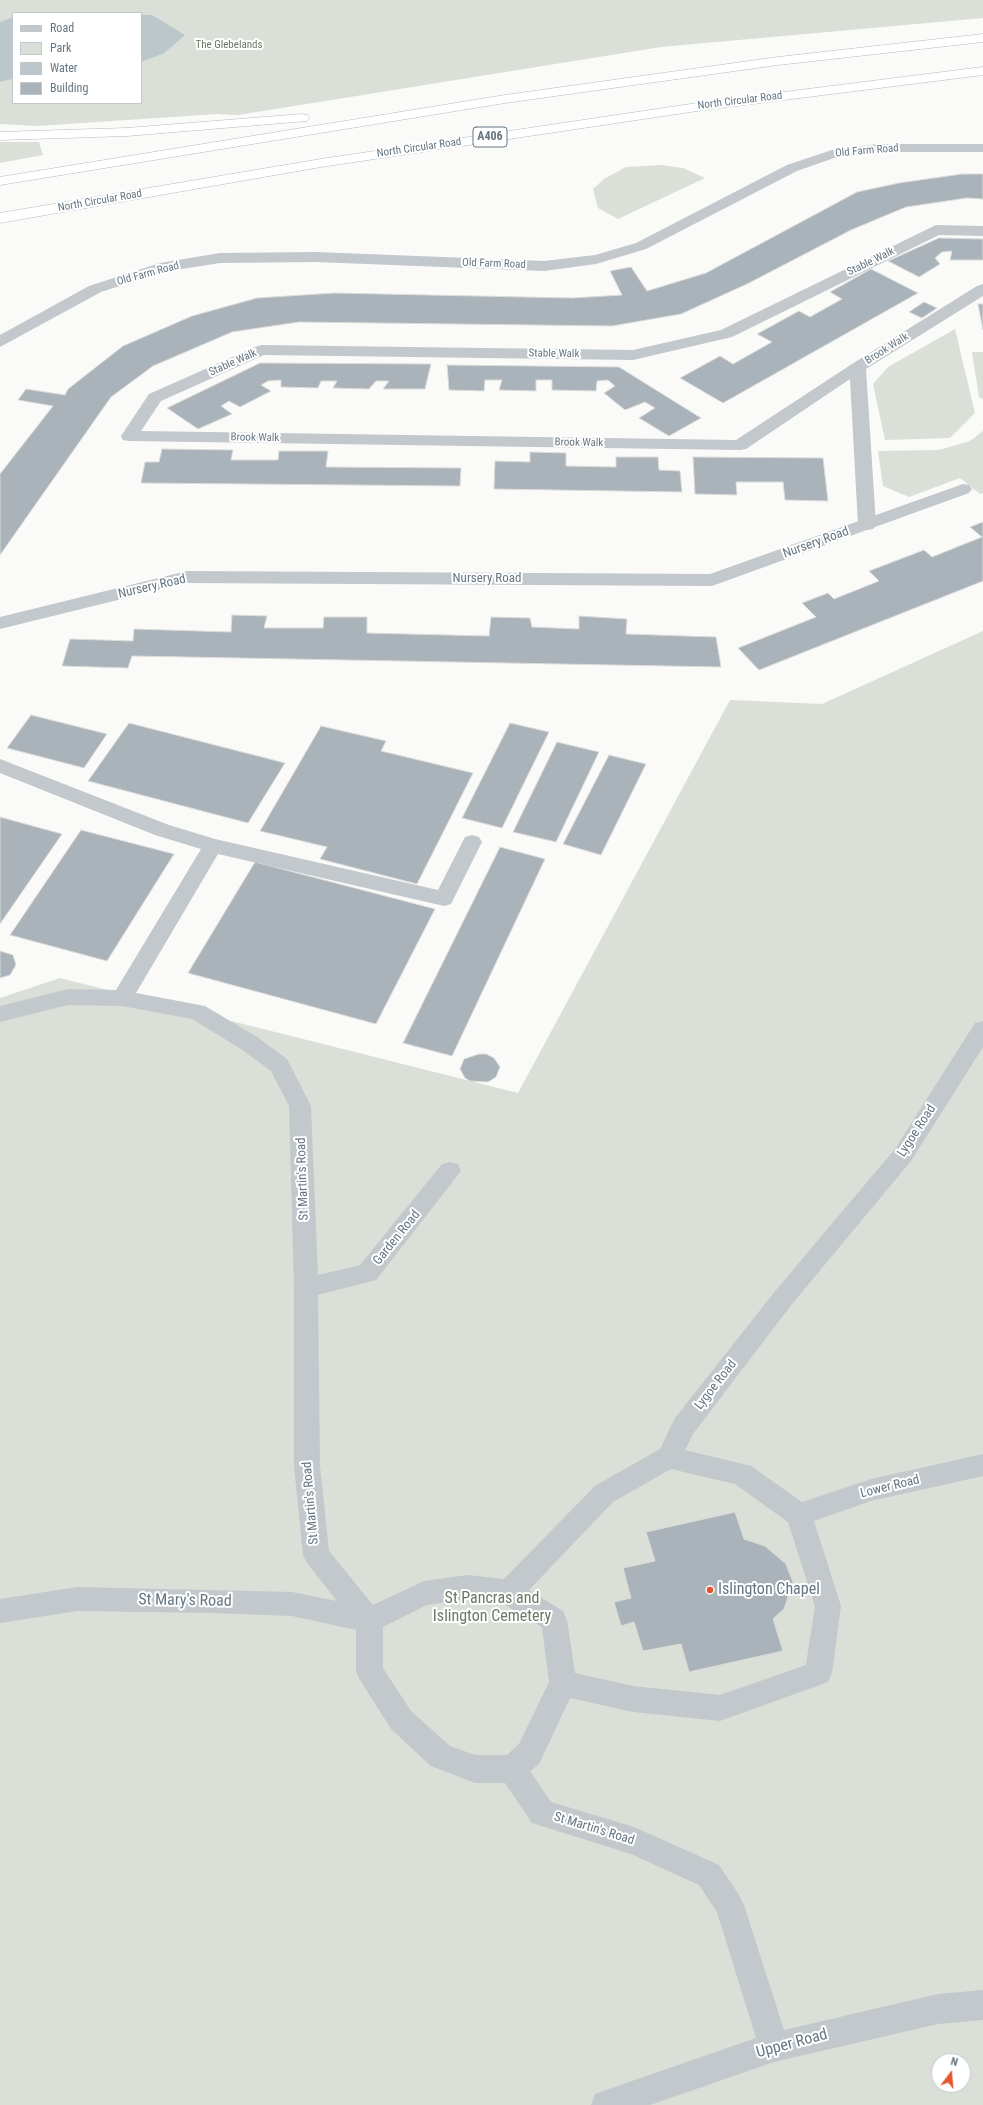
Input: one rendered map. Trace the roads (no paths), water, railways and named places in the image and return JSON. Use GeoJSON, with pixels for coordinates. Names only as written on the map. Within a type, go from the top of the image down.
{"type":"FeatureCollection","features":[{"type":"Feature","properties":{"kind":"highway"},"geometry":{"type":"LineString","coordinates":[[0,181],[505,99],[778,61],[983,38]]}},
{"type":"Feature","properties":{"kind":"highway","name":"North Circular Road"},"geometry":{"type":"LineString","coordinates":[[0,218],[329,161],[704,106],[983,71]]}},
{"type":"Feature","properties":{"kind":"highway"},"geometry":{"type":"LineString","coordinates":[[0,136],[127,132],[206,127],[505,99]]}},
{"type":"Feature","properties":{"kind":"street","name":"Old Farm Road"},"geometry":{"type":"LineString","coordinates":[[0,342],[95,289],[160,268],[220,258],[316,257],[544,266],[596,259],[642,246],[792,168],[832,154],[877,148],[983,148]]}},
{"type":"Feature","properties":{"kind":"street","name":"Stable Walk"},"geometry":{"type":"LineString","coordinates":[[129,436],[155,398],[261,350],[633,355],[726,334],[936,230],[983,230]]}},
{"type":"Feature","properties":{"kind":"street","name":"Brook Walk"},"geometry":{"type":"LineString","coordinates":[[129,436],[740,445],[858,367],[983,288]]}},
{"type":"Feature","properties":{"kind":"street"},"geometry":{"type":"LineString","coordinates":[[858,367],[867,525]]}},
{"type":"Feature","properties":{"kind":"street","name":"Nursery Road"},"geometry":{"type":"LineString","coordinates":[[0,623],[187,577],[712,580],[963,489]]}},
{"type":"Feature","properties":{"kind":"street"},"geometry":{"type":"LineString","coordinates":[[0,766],[162,830],[213,846],[444,899],[472,842]]}},
{"type":"Feature","properties":{"kind":"street"},"geometry":{"type":"LineString","coordinates":[[122,998],[213,846]]}},
{"type":"Feature","properties":{"kind":"street","name":"St Martin's Road"},"geometry":{"type":"LineString","coordinates":[[0,1014],[68,997],[122,998],[197,1012],[249,1043],[279,1065],[300,1106],[306,1288],[307,1466],[316,1555],[369,1620]]}},
{"type":"Feature","properties":{"kind":"street","name":"Lygoe Road"},"geometry":{"type":"LineString","coordinates":[[669,1456],[684,1426],[784,1297],[903,1155],[983,1030]]}},
{"type":"Feature","properties":{"kind":"street","name":"Garden Road"},"geometry":{"type":"LineString","coordinates":[[306,1288],[368,1274],[450,1171]]}},
{"type":"Feature","properties":{"kind":"street"},"geometry":{"type":"LineString","coordinates":[[509,1592],[604,1494],[669,1456],[742,1474],[799,1515],[828,1606],[818,1673],[720,1708],[634,1699],[563,1683]]}},
{"type":"Feature","properties":{"kind":"street","name":"Lower Road"},"geometry":{"type":"LineString","coordinates":[[799,1515],[871,1490],[983,1465]]}},
{"type":"Feature","properties":{"kind":"street"},"geometry":{"type":"LineString","coordinates":[[468,1587],[509,1592],[554,1620],[563,1683],[529,1754],[512,1769],[475,1769],[441,1756],[400,1720],[370,1671],[369,1620],[424,1593],[468,1587]]}},
{"type":"Feature","properties":{"kind":"street","name":"St Mary's Road"},"geometry":{"type":"LineString","coordinates":[[0,1611],[77,1599],[214,1601],[292,1604],[369,1620]]}},
{"type":"Feature","properties":{"kind":"street","name":"St Martin's Road"},"geometry":{"type":"LineString","coordinates":[[512,1769],[542,1813],[634,1840],[709,1875],[729,1905],[774,2047]]}},
{"type":"Feature","properties":{"kind":"street","name":"Upper Road"},"geometry":{"type":"LineString","coordinates":[[606,2105],[774,2047],[938,2009],[983,2005]]}},
{"type":"Feature","properties":{"kind":"water"},"geometry":{"type":"Polygon","coordinates":[[[142,15],[152,15],[185,35],[163,54],[142,62],[142,15]]]}},
{"type":"Feature","properties":{"kind":"water"},"geometry":{"type":"Polygon","coordinates":[[[12,17],[12,79],[0,82],[0,22],[12,17]]]}},
{"type":"Feature","properties":{"kind":"place","name":"Islington Chapel"},"geometry":{"type":"Point","coordinates":[710,1590]}},
{"type":"Feature","properties":{"kind":"park label","name":"The Glebelands"},"geometry":{"type":"Point","coordinates":[229,45]}},
{"type":"Feature","properties":{"kind":"park label","name":"St Pancras and Islington Cemetery"},"geometry":{"type":"Point","coordinates":[492,1608]}}]}
